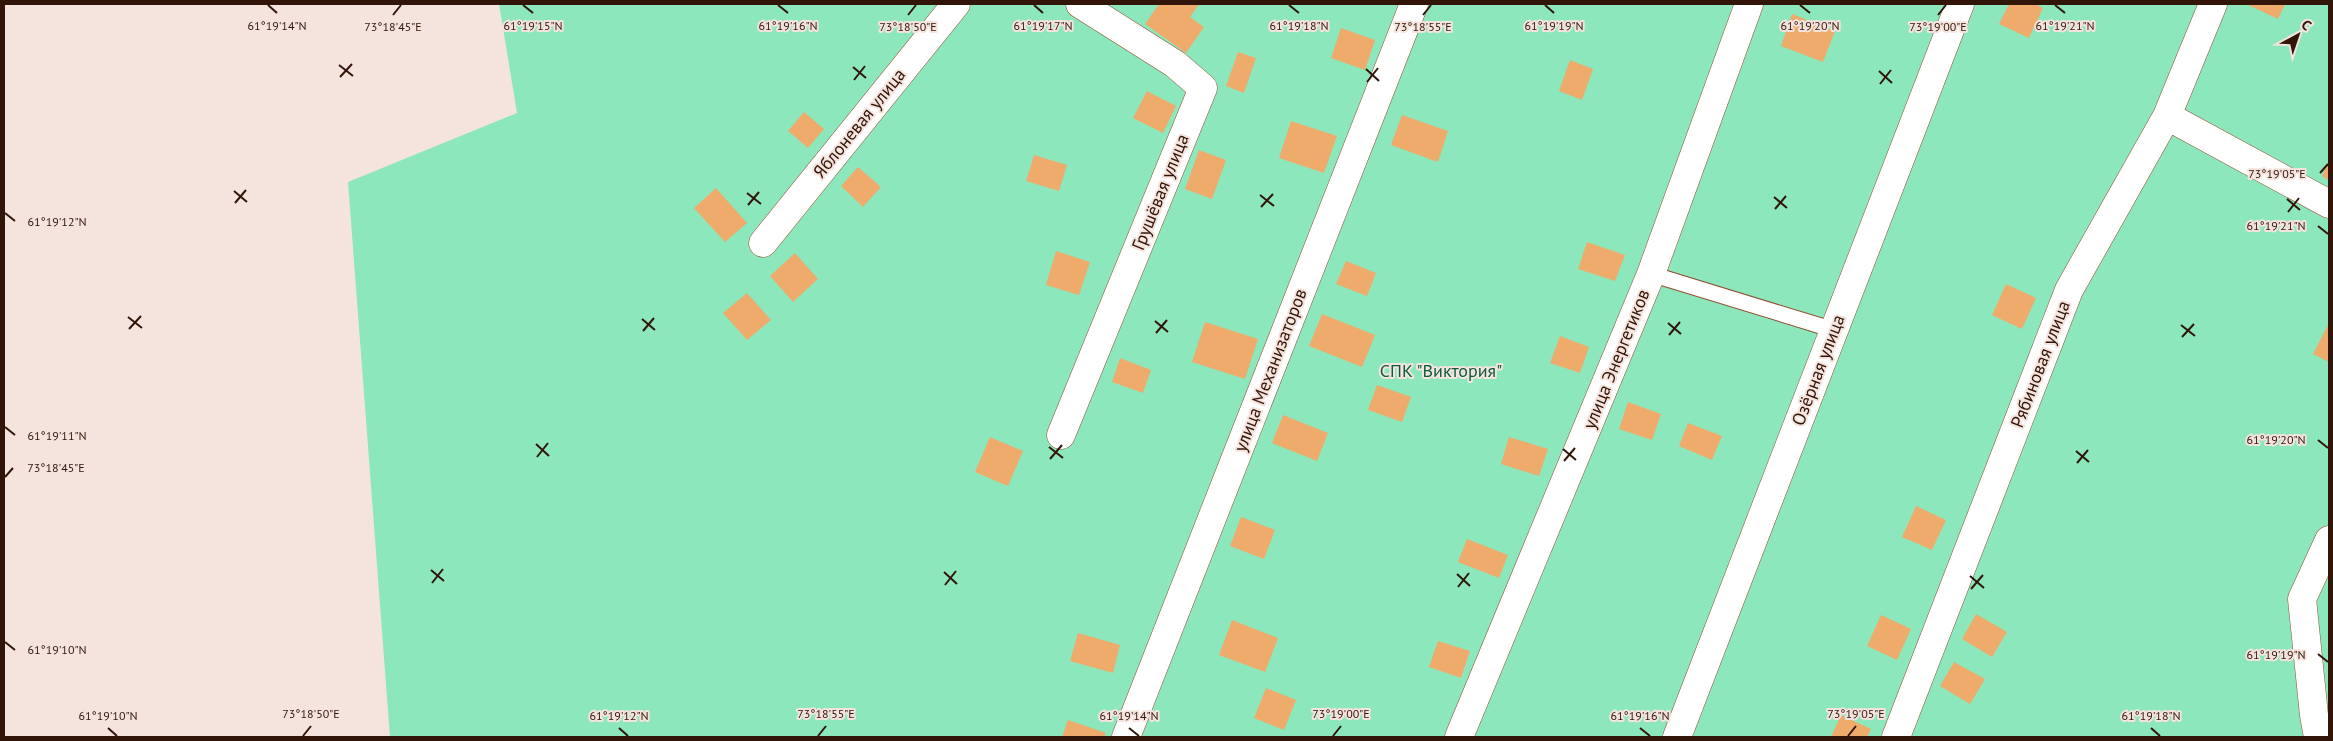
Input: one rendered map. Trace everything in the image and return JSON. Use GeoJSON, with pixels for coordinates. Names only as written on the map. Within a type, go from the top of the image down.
{"type":"FeatureCollection","features":[{"type":"Feature","properties":{"kind":"street","name":"Яблоневая улица"},"geometry":{"type":"LineString","coordinates":[[763,243],[956,4]]}},
{"type":"Feature","properties":{"kind":"street","name":"Грушёвая улица"},"geometry":{"type":"LineString","coordinates":[[1061,435],[1203,88],[1175,64],[1080,4]]}},
{"type":"Feature","properties":{"kind":"street","name":"улица Механизаторов"},"geometry":{"type":"LineString","coordinates":[[1126,737],[1414,4]]}},
{"type":"Feature","properties":{"kind":"street","name":"улица Энергетиков"},"geometry":{"type":"LineString","coordinates":[[1460,737],[1651,274],[1749,4]]}},
{"type":"Feature","properties":{"kind":"street","name":"Озёрная улица"},"geometry":{"type":"LineString","coordinates":[[1677,737],[1960,4]]}},
{"type":"Feature","properties":{"kind":"street","name":"Рябиновая улица"},"geometry":{"type":"LineString","coordinates":[[1896,737],[2069,290],[2167,116],[2213,4]]}},
{"type":"Feature","properties":{"kind":"street"},"geometry":{"type":"LineString","coordinates":[[2167,116],[2329,204]]}},
{"type":"Feature","properties":{"kind":"street"},"geometry":{"type":"LineString","coordinates":[[2318,737],[2302,599],[2329,540]]}},
{"type":"Feature","properties":{"kind":"lane"},"geometry":{"type":"LineString","coordinates":[[1651,274],[1834,330]]}},
{"type":"Feature","properties":{"kind":"green space","name":"СПК \"Виктория\""},"geometry":{"type":"Polygon","coordinates":[[[499,4],[2329,4],[2329,737],[390,737],[348,182],[517,113],[499,4]]]}},
{"type":"Feature","properties":{"kind":"building"},"geometry":{"type":"Polygon","coordinates":[[[1159,4],[1199,4],[1190,17],[1204,27],[1186,53],[1145,24],[1159,4]]]}},
{"type":"Feature","properties":{"kind":"building"},"geometry":{"type":"Polygon","coordinates":[[[2009,4],[2035,4],[2043,8],[2029,38],[1999,24],[2009,4]]]}},
{"type":"Feature","properties":{"kind":"building"},"geometry":{"type":"Polygon","coordinates":[[[2246,4],[2285,4],[2278,19],[2246,4]]]}},
{"type":"Feature","properties":{"kind":"building"},"geometry":{"type":"Polygon","coordinates":[[[1792,14],[1835,31],[1823,62],[1781,46],[1792,14]]]}},
{"type":"Feature","properties":{"kind":"building"},"geometry":{"type":"Polygon","coordinates":[[[1341,28],[1375,40],[1365,70],[1331,58],[1341,28]]]}},
{"type":"Feature","properties":{"kind":"building"},"geometry":{"type":"Polygon","coordinates":[[[1238,52],[1256,58],[1244,93],[1226,86],[1238,52]]]}},
{"type":"Feature","properties":{"kind":"building"},"geometry":{"type":"Polygon","coordinates":[[[1570,60],[1593,69],[1582,100],[1559,91],[1570,60]]]}},
{"type":"Feature","properties":{"kind":"building"},"geometry":{"type":"Polygon","coordinates":[[[1147,91],[1176,106],[1163,133],[1133,118],[1147,91]]]}},
{"type":"Feature","properties":{"kind":"building"},"geometry":{"type":"Polygon","coordinates":[[[804,112],[824,129],[808,148],[788,131],[804,112]]]}},
{"type":"Feature","properties":{"kind":"building"},"geometry":{"type":"Polygon","coordinates":[[[1402,115],[1448,131],[1438,162],[1391,145],[1402,115]]]}},
{"type":"Feature","properties":{"kind":"building"},"geometry":{"type":"Polygon","coordinates":[[[1291,121],[1337,136],[1324,173],[1279,158],[1291,121]]]}},
{"type":"Feature","properties":{"kind":"building"},"geometry":{"type":"Polygon","coordinates":[[[1199,150],[1226,160],[1212,199],[1185,189],[1199,150]]]}},
{"type":"Feature","properties":{"kind":"building"},"geometry":{"type":"Polygon","coordinates":[[[1034,155],[1067,165],[1059,191],[1026,181],[1034,155]]]}},
{"type":"Feature","properties":{"kind":"building"},"geometry":{"type":"Polygon","coordinates":[[[2329,161],[2329,180],[2322,176],[2329,161]]]}},
{"type":"Feature","properties":{"kind":"building"},"geometry":{"type":"Polygon","coordinates":[[[858,167],[881,187],[863,207],[841,186],[858,167]]]}},
{"type":"Feature","properties":{"kind":"building"},"geometry":{"type":"Polygon","coordinates":[[[716,188],[747,223],[725,242],[694,208],[716,188]]]}},
{"type":"Feature","properties":{"kind":"building"},"geometry":{"type":"Polygon","coordinates":[[[1587,242],[1625,255],[1615,281],[1578,269],[1587,242]]]}},
{"type":"Feature","properties":{"kind":"building"},"geometry":{"type":"Polygon","coordinates":[[[1056,251],[1090,262],[1079,295],[1046,285],[1056,251]]]}},
{"type":"Feature","properties":{"kind":"building"},"geometry":{"type":"Polygon","coordinates":[[[795,253],[818,279],[793,302],[770,276],[795,253]]]}},
{"type":"Feature","properties":{"kind":"building"},"geometry":{"type":"Polygon","coordinates":[[[1346,261],[1376,273],[1367,296],[1336,284],[1346,261]]]}},
{"type":"Feature","properties":{"kind":"building"},"geometry":{"type":"Polygon","coordinates":[[[2006,284],[2036,298],[2022,329],[1992,315],[2006,284]]]}},
{"type":"Feature","properties":{"kind":"building"},"geometry":{"type":"Polygon","coordinates":[[[747,293],[771,320],[747,340],[723,313],[747,293]]]}},
{"type":"Feature","properties":{"kind":"building"},"geometry":{"type":"Polygon","coordinates":[[[1322,314],[1375,335],[1362,367],[1309,346],[1322,314]]]}},
{"type":"Feature","properties":{"kind":"building"},"geometry":{"type":"Polygon","coordinates":[[[1205,322],[1258,339],[1245,379],[1192,362],[1205,322]]]}},
{"type":"Feature","properties":{"kind":"building"},"geometry":{"type":"Polygon","coordinates":[[[2329,323],[2329,362],[2313,354],[2329,323]]]}},
{"type":"Feature","properties":{"kind":"building"},"geometry":{"type":"Polygon","coordinates":[[[1560,336],[1589,347],[1580,373],[1550,363],[1560,336]]]}},
{"type":"Feature","properties":{"kind":"building"},"geometry":{"type":"Polygon","coordinates":[[[1120,358],[1151,370],[1143,393],[1112,382],[1120,358]]]}},
{"type":"Feature","properties":{"kind":"building"},"geometry":{"type":"Polygon","coordinates":[[[1377,385],[1411,397],[1402,422],[1368,410],[1377,385]]]}},
{"type":"Feature","properties":{"kind":"building"},"geometry":{"type":"Polygon","coordinates":[[[1628,402],[1661,414],[1652,440],[1619,429],[1628,402]]]}},
{"type":"Feature","properties":{"kind":"building"},"geometry":{"type":"Polygon","coordinates":[[[1283,415],[1328,433],[1317,461],[1272,443],[1283,415]]]}},
{"type":"Feature","properties":{"kind":"building"},"geometry":{"type":"Polygon","coordinates":[[[1688,423],[1722,436],[1712,460],[1679,446],[1688,423]]]}},
{"type":"Feature","properties":{"kind":"building"},"geometry":{"type":"Polygon","coordinates":[[[990,437],[1023,451],[1008,486],[975,472],[990,437]]]}},
{"type":"Feature","properties":{"kind":"building"},"geometry":{"type":"Polygon","coordinates":[[[1509,437],[1548,449],[1539,476],[1501,464],[1509,437]]]}},
{"type":"Feature","properties":{"kind":"building"},"geometry":{"type":"Polygon","coordinates":[[[1916,506],[1946,520],[1932,550],[1902,537],[1916,506]]]}},
{"type":"Feature","properties":{"kind":"building"},"geometry":{"type":"Polygon","coordinates":[[[1241,517],[1275,530],[1264,559],[1230,546],[1241,517]]]}},
{"type":"Feature","properties":{"kind":"building"},"geometry":{"type":"Polygon","coordinates":[[[1467,539],[1508,555],[1499,578],[1458,562],[1467,539]]]}},
{"type":"Feature","properties":{"kind":"building"},"geometry":{"type":"Polygon","coordinates":[[[1976,614],[2007,632],[1992,657],[1962,639],[1976,614]]]}},
{"type":"Feature","properties":{"kind":"building"},"geometry":{"type":"Polygon","coordinates":[[[1881,615],[1911,629],[1897,660],[1867,646],[1881,615]]]}},
{"type":"Feature","properties":{"kind":"building"},"geometry":{"type":"Polygon","coordinates":[[[1232,620],[1278,638],[1265,672],[1219,655],[1232,620]]]}},
{"type":"Feature","properties":{"kind":"building"},"geometry":{"type":"Polygon","coordinates":[[[1078,633],[1120,645],[1113,673],[1070,661],[1078,633]]]}},
{"type":"Feature","properties":{"kind":"building"},"geometry":{"type":"Polygon","coordinates":[[[1438,641],[1470,651],[1461,678],[1429,667],[1438,641]]]}},
{"type":"Feature","properties":{"kind":"building"},"geometry":{"type":"Polygon","coordinates":[[[1954,662],[1985,679],[1970,704],[1940,686],[1954,662]]]}},
{"type":"Feature","properties":{"kind":"building"},"geometry":{"type":"Polygon","coordinates":[[[1266,688],[1296,700],[1284,730],[1254,718],[1266,688]]]}},
{"type":"Feature","properties":{"kind":"building"},"geometry":{"type":"Polygon","coordinates":[[[1841,715],[1871,729],[1867,737],[1831,737],[1841,715]]]}},
{"type":"Feature","properties":{"kind":"building"},"geometry":{"type":"Polygon","coordinates":[[[1068,720],[1106,733],[1104,737],[1062,737],[1068,720]]]}}]}
